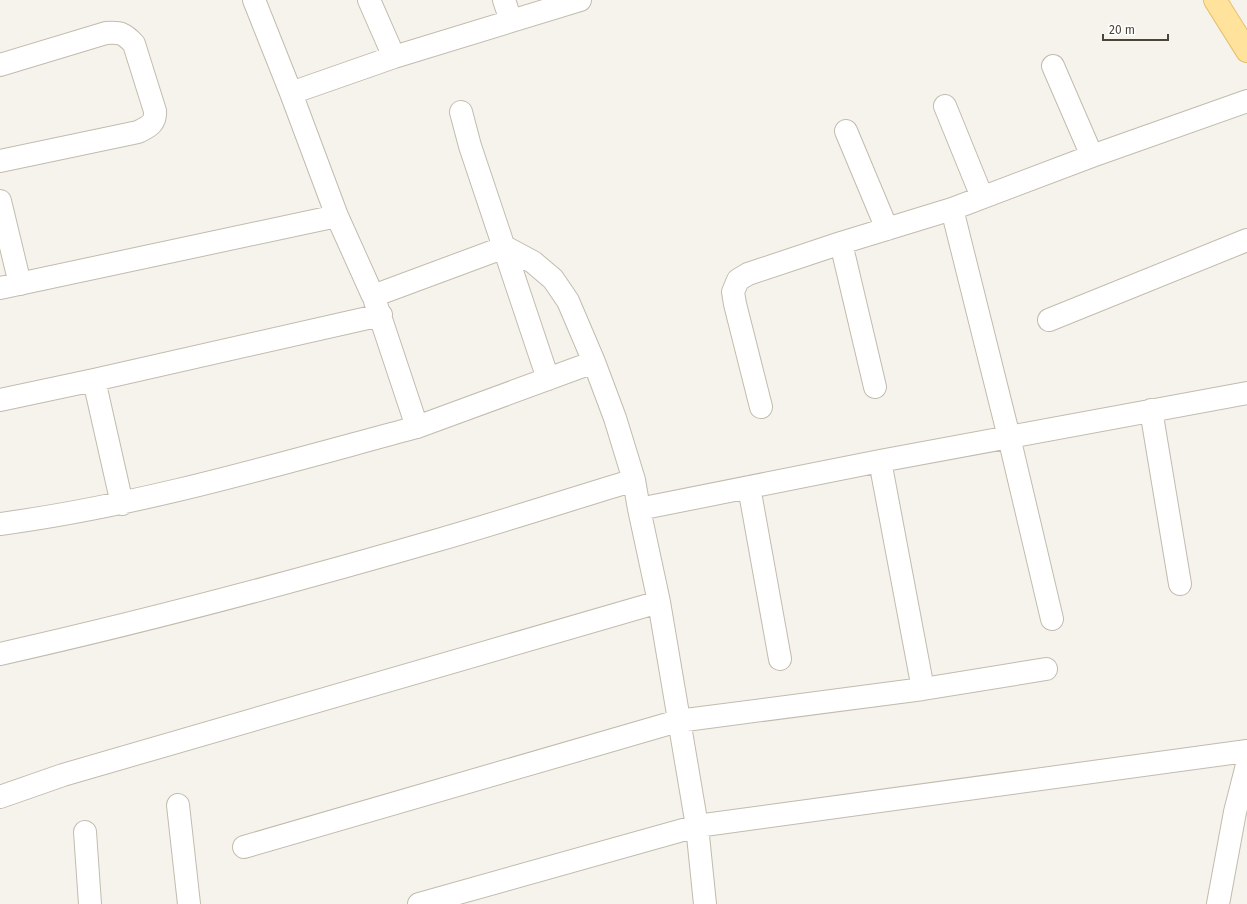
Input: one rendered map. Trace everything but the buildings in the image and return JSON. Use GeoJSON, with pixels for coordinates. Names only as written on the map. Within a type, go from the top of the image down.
{"type":"FeatureCollection","features":[{"type":"Feature","properties":{"kind":"main road"},"geometry":{"type":"LineString","coordinates":[[1215,0],[1247,51]]}},
{"type":"Feature","properties":{"kind":"street"},"geometry":{"type":"LineString","coordinates":[[254,0],[292,93],[337,216],[377,305],[417,427]]}},
{"type":"Feature","properties":{"kind":"street"},"geometry":{"type":"LineString","coordinates":[[369,0],[394,57]]}},
{"type":"Feature","properties":{"kind":"street"},"geometry":{"type":"LineString","coordinates":[[504,0],[511,21]]}},
{"type":"Feature","properties":{"kind":"street"},"geometry":{"type":"LineString","coordinates":[[292,93],[394,57],[580,0]]}},
{"type":"Feature","properties":{"kind":"street"},"geometry":{"type":"LineString","coordinates":[[0,65],[106,33],[119,32],[128,37],[134,44],[156,117],[153,122],[138,132],[0,160]]}},
{"type":"Feature","properties":{"kind":"street"},"geometry":{"type":"LineString","coordinates":[[1053,66],[1092,156]]}},
{"type":"Feature","properties":{"kind":"street"},"geometry":{"type":"LineString","coordinates":[[761,407],[735,304],[733,292],[738,280],[748,274],[841,243],[952,209],[1092,156],[1247,101]]}},
{"type":"Feature","properties":{"kind":"street"},"geometry":{"type":"LineString","coordinates":[[945,106],[982,197]]}},
{"type":"Feature","properties":{"kind":"street"},"geometry":{"type":"LineString","coordinates":[[461,112],[470,146],[548,379]]}},
{"type":"Feature","properties":{"kind":"street"},"geometry":{"type":"LineString","coordinates":[[846,131],[888,229]]}},
{"type":"Feature","properties":{"kind":"street"},"geometry":{"type":"LineString","coordinates":[[0,201],[10,286],[337,216]]}},
{"type":"Feature","properties":{"kind":"street"},"geometry":{"type":"LineString","coordinates":[[952,209],[1009,437],[1052,619]]}},
{"type":"Feature","properties":{"kind":"street"},"geometry":{"type":"LineString","coordinates":[[1049,320],[1247,240]]}},
{"type":"Feature","properties":{"kind":"street"},"geometry":{"type":"LineString","coordinates":[[841,243],[875,387]]}},
{"type":"Feature","properties":{"kind":"street"},"geometry":{"type":"LineString","coordinates":[[0,400],[94,380],[377,305],[504,247]]}},
{"type":"Feature","properties":{"kind":"street"},"geometry":{"type":"LineString","coordinates":[[504,247],[533,262],[553,279],[568,301],[594,362],[615,418],[634,480],[659,602],[697,826],[705,904]]}},
{"type":"Feature","properties":{"kind":"street"},"geometry":{"type":"LineString","coordinates":[[0,524],[38,519],[122,504],[417,427],[594,362]]}},
{"type":"Feature","properties":{"kind":"street"},"geometry":{"type":"LineString","coordinates":[[94,380],[122,504]]}},
{"type":"Feature","properties":{"kind":"street"},"geometry":{"type":"LineString","coordinates":[[639,509],[880,461],[1247,393]]}},
{"type":"Feature","properties":{"kind":"street"},"geometry":{"type":"LineString","coordinates":[[1151,410],[1180,584]]}},
{"type":"Feature","properties":{"kind":"street"},"geometry":{"type":"LineString","coordinates":[[880,461],[923,689]]}},
{"type":"Feature","properties":{"kind":"street"},"geometry":{"type":"LineString","coordinates":[[0,654],[68,639],[273,587],[440,540],[634,480]]}},
{"type":"Feature","properties":{"kind":"street"},"geometry":{"type":"LineString","coordinates":[[749,487],[780,660]]}},
{"type":"Feature","properties":{"kind":"street"},"geometry":{"type":"LineString","coordinates":[[0,797],[63,775],[659,602]]}},
{"type":"Feature","properties":{"kind":"street"},"geometry":{"type":"LineString","coordinates":[[244,847],[678,721],[923,689],[1046,670]]}},
{"type":"Feature","properties":{"kind":"street"},"geometry":{"type":"LineString","coordinates":[[419,904],[697,826],[1247,751]]}},
{"type":"Feature","properties":{"kind":"street"},"geometry":{"type":"LineString","coordinates":[[1218,904],[1235,812],[1247,765]]}},
{"type":"Feature","properties":{"kind":"street"},"geometry":{"type":"LineString","coordinates":[[178,804],[189,904]]}},
{"type":"Feature","properties":{"kind":"street"},"geometry":{"type":"LineString","coordinates":[[85,832],[90,904]]}}]}
